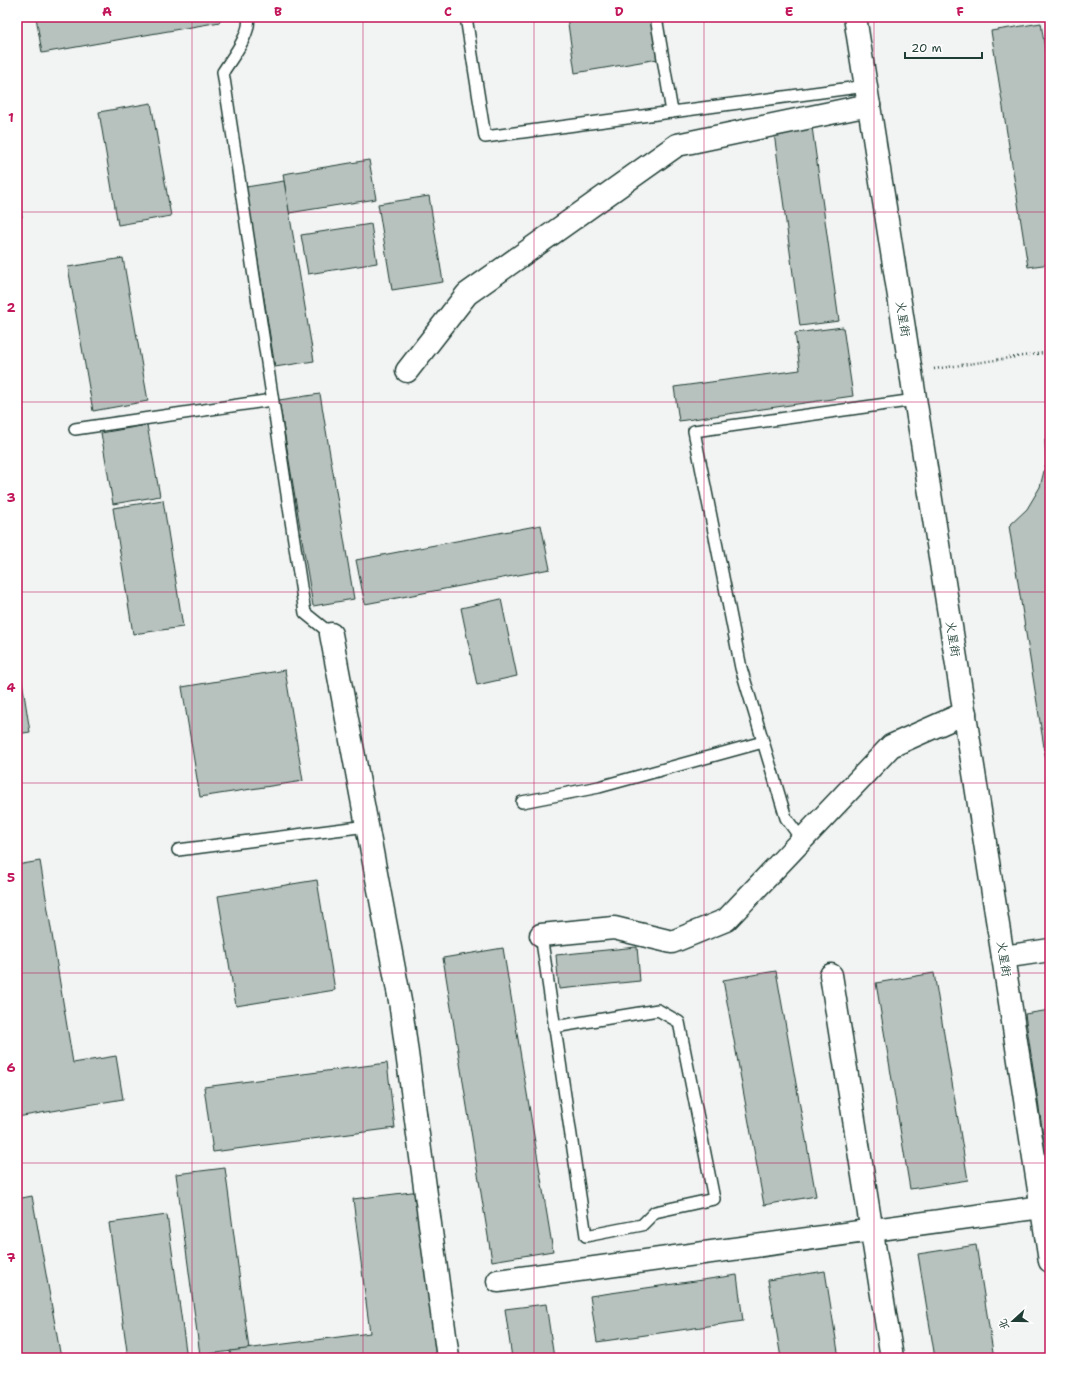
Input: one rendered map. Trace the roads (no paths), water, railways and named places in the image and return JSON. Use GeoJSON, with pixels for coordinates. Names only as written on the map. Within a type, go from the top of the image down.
{"type":"FeatureCollection","features":[{"type":"Feature","properties":{"kind":"street","name":"火星街"},"geometry":{"type":"LineString","coordinates":[[855,17],[1004,957],[1050,1261]]}},
{"type":"Feature","properties":{"kind":"street"},"geometry":{"type":"LineString","coordinates":[[407,372],[466,294],[677,146],[868,95]]}},
{"type":"Feature","properties":{"kind":"street"},"geometry":{"type":"LineString","coordinates":[[331,634],[400,1001],[448,1358]]}},
{"type":"Feature","properties":{"kind":"street"},"geometry":{"type":"LineString","coordinates":[[541,935],[614,928],[672,942],[726,920],[891,746],[965,713]]}},
{"type":"Feature","properties":{"kind":"street"},"geometry":{"type":"LineString","coordinates":[[1004,957],[1050,950]]}},
{"type":"Feature","properties":{"kind":"street"},"geometry":{"type":"LineString","coordinates":[[831,975],[892,1358]]}},
{"type":"Feature","properties":{"kind":"street"},"geometry":{"type":"LineString","coordinates":[[498,1281],[1042,1207]]}},
{"type":"Feature","properties":{"kind":"lane"},"geometry":{"type":"LineString","coordinates":[[248,17],[249,22],[240,47],[223,72],[272,400],[306,613],[331,634]]}},
{"type":"Feature","properties":{"kind":"lane"},"geometry":{"type":"LineString","coordinates":[[466,17],[485,137],[672,112],[868,95]]}},
{"type":"Feature","properties":{"kind":"lane"},"geometry":{"type":"LineString","coordinates":[[656,17],[672,112]]}},
{"type":"Feature","properties":{"kind":"lane"},"geometry":{"type":"LineString","coordinates":[[75,429],[272,400]]}},
{"type":"Feature","properties":{"kind":"lane"},"geometry":{"type":"LineString","coordinates":[[802,840],[786,818],[741,668],[694,431],[915,400]]}},
{"type":"Feature","properties":{"kind":"lane"},"geometry":{"type":"LineString","coordinates":[[522,802],[599,787],[763,742]]}},
{"type":"Feature","properties":{"kind":"lane"},"geometry":{"type":"LineString","coordinates":[[178,850],[367,826]]}},
{"type":"Feature","properties":{"kind":"lane"},"geometry":{"type":"LineString","coordinates":[[541,935],[554,1026],[586,1236],[642,1225],[655,1212],[714,1199],[679,1022],[658,1010],[554,1026]]}}]}
